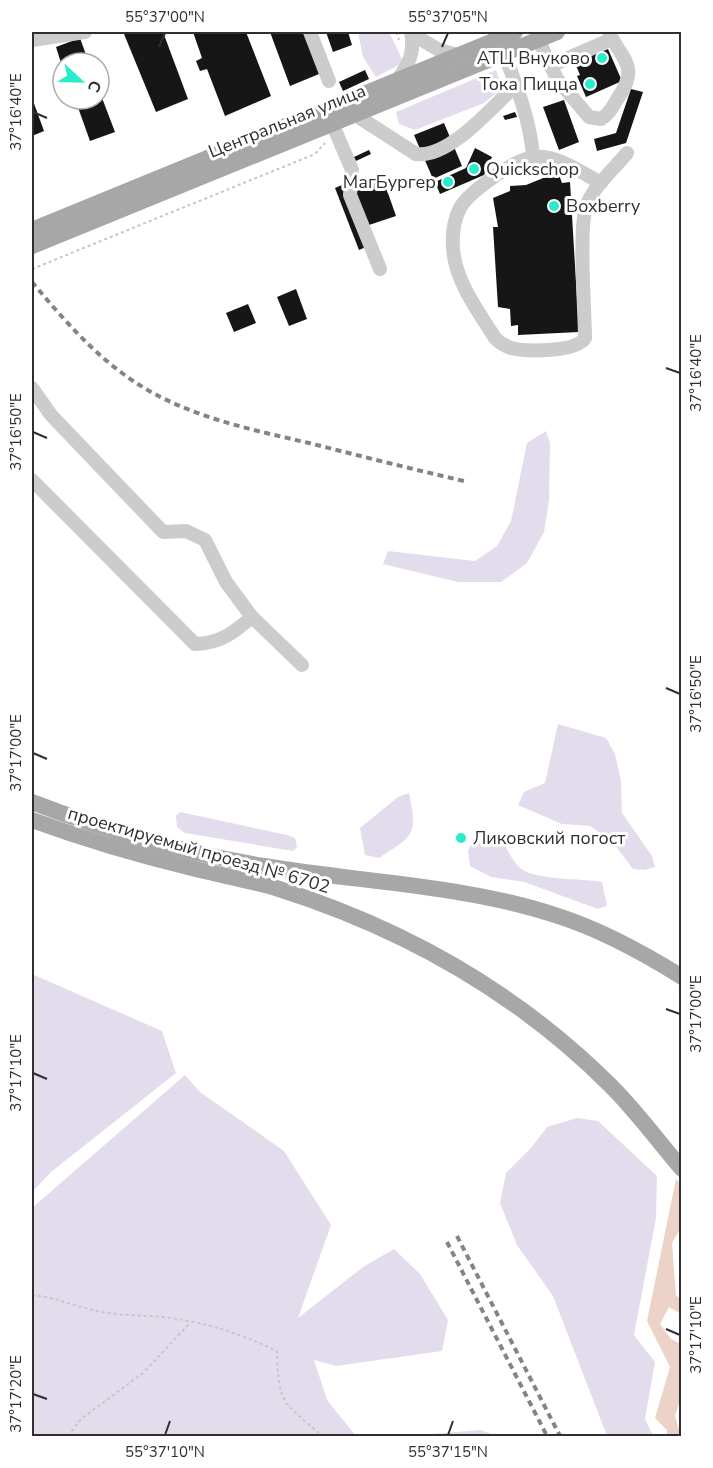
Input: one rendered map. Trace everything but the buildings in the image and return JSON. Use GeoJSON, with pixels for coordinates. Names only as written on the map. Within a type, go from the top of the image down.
{"type":"FeatureCollection","features":[{"type":"Feature","properties":{"kind":"main road","name":"Центральная улица"},"geometry":{"type":"LineString","coordinates":[[32,230],[515,32]]}},
{"type":"Feature","properties":{"kind":"main road","name":"Центральная улица"},"geometry":{"type":"LineString","coordinates":[[32,246],[334,129],[354,114],[557,32]]}},
{"type":"Feature","properties":{"kind":"main road","name":"проектируемый проезд № 6702"},"geometry":{"type":"LineString","coordinates":[[32,802],[117,832],[220,858],[480,897],[555,915],[610,937],[681,977]]}},
{"type":"Feature","properties":{"kind":"main road","name":"проектируемый проезд № 6702"},"geometry":{"type":"LineString","coordinates":[[32,820],[114,848],[274,888],[347,913],[411,940],[466,971],[526,1011],[595,1071],[645,1124],[681,1169]]}},
{"type":"Feature","properties":{"kind":"street"},"geometry":{"type":"LineString","coordinates":[[32,40],[82,32]]}},
{"type":"Feature","properties":{"kind":"street"},"geometry":{"type":"LineString","coordinates":[[310,32],[330,81]]}},
{"type":"Feature","properties":{"kind":"street"},"geometry":{"type":"LineString","coordinates":[[412,33],[439,50],[458,55]]}},
{"type":"Feature","properties":{"kind":"street"},"geometry":{"type":"LineString","coordinates":[[397,80],[408,66],[413,51],[412,33]]}},
{"type":"Feature","properties":{"kind":"street"},"geometry":{"type":"LineString","coordinates":[[538,39],[550,66],[557,80],[589,117],[601,120],[608,114],[624,90],[630,74],[625,58],[611,35],[550,66]]}},
{"type":"Feature","properties":{"kind":"street"},"geometry":{"type":"LineString","coordinates":[[504,53],[531,132],[533,156]]}},
{"type":"Feature","properties":{"kind":"street"},"geometry":{"type":"LineString","coordinates":[[354,114],[416,154],[423,155],[453,144],[516,85]]}},
{"type":"Feature","properties":{"kind":"street"},"geometry":{"type":"LineString","coordinates":[[334,129],[352,170],[350,195],[380,269]]}},
{"type":"Feature","properties":{"kind":"street"},"geometry":{"type":"LineString","coordinates":[[601,183],[557,160],[533,156],[502,172],[465,201],[454,223],[453,248],[463,285],[495,339],[511,348],[532,350],[575,347],[585,338],[584,214],[588,202],[601,183],[627,153]]}},
{"type":"Feature","properties":{"kind":"street"},"geometry":{"type":"LineString","coordinates":[[32,388],[51,415],[163,532],[186,531],[205,540],[225,582],[252,617],[302,665]]}},
{"type":"Feature","properties":{"kind":"street"},"geometry":{"type":"LineString","coordinates":[[32,480],[195,644],[211,643],[227,638],[252,617]]}},
{"type":"Feature","properties":{"kind":"path"},"geometry":{"type":"LineString","coordinates":[[396,32],[399,39]]}},
{"type":"Feature","properties":{"kind":"path"},"geometry":{"type":"LineString","coordinates":[[32,269],[315,154],[334,129]]}},
{"type":"Feature","properties":{"kind":"path"},"geometry":{"type":"LineString","coordinates":[[32,1295],[49,1296],[76,1307],[106,1313],[191,1322],[236,1332],[277,1351],[280,1392],[285,1405],[322,1437]]}},
{"type":"Feature","properties":{"kind":"path"},"geometry":{"type":"LineString","coordinates":[[68,1437],[81,1419],[143,1373],[191,1322]]}},
{"type":"Feature","properties":{"kind":"shaded area"},"geometry":{"type":"Polygon","coordinates":[[[358,32],[389,32],[402,59],[401,64],[376,77],[363,57],[358,32]]]}},
{"type":"Feature","properties":{"kind":"shaded area"},"geometry":{"type":"Polygon","coordinates":[[[496,70],[500,81],[495,94],[484,103],[415,130],[399,124],[396,112],[496,70]]]}},
{"type":"Feature","properties":{"kind":"shaded area"},"geometry":{"type":"Polygon","coordinates":[[[546,431],[550,443],[549,500],[544,532],[527,563],[501,582],[458,582],[383,564],[388,551],[475,561],[497,546],[511,521],[527,443],[546,431]]]}},
{"type":"Feature","properties":{"kind":"shaded area"},"geometry":{"type":"Polygon","coordinates":[[[558,724],[606,738],[615,754],[621,781],[622,813],[652,856],[655,867],[645,870],[633,869],[612,841],[590,826],[562,824],[518,805],[524,792],[545,783],[558,724]]]}},
{"type":"Feature","properties":{"kind":"shaded area"},"geometry":{"type":"Polygon","coordinates":[[[409,793],[413,826],[406,839],[379,858],[365,855],[360,828],[398,797],[409,793]]]}},
{"type":"Feature","properties":{"kind":"shaded area"},"geometry":{"type":"Polygon","coordinates":[[[180,812],[287,835],[295,838],[297,847],[293,851],[185,833],[177,827],[176,816],[180,812]]]}},
{"type":"Feature","properties":{"kind":"shaded area"},"geometry":{"type":"Polygon","coordinates":[[[475,836],[500,837],[515,863],[525,871],[545,877],[602,882],[607,906],[598,909],[524,882],[491,877],[470,866],[468,851],[475,836]]]}},
{"type":"Feature","properties":{"kind":"shaded area"},"geometry":{"type":"Polygon","coordinates":[[[32,974],[162,1031],[176,1073],[51,1172],[32,1192],[32,974]]]}},
{"type":"Feature","properties":{"kind":"shaded area"},"geometry":{"type":"Polygon","coordinates":[[[185,1075],[200,1092],[284,1151],[331,1225],[298,1318],[363,1267],[394,1249],[420,1274],[448,1320],[442,1351],[336,1366],[314,1360],[327,1400],[356,1436],[32,1436],[32,1208],[185,1075]]]}},
{"type":"Feature","properties":{"kind":"shaded area"},"geometry":{"type":"Polygon","coordinates":[[[577,1118],[598,1121],[657,1176],[656,1218],[634,1335],[655,1362],[645,1419],[653,1436],[607,1436],[553,1296],[517,1245],[500,1203],[506,1173],[531,1148],[547,1127],[577,1118]]]}},
{"type":"Feature","properties":{"kind":"shaded area"},"geometry":{"type":"Polygon","coordinates":[[[676,1179],[682,1186],[681,1228],[672,1243],[676,1295],[681,1300],[681,1314],[669,1307],[660,1324],[671,1339],[681,1344],[681,1397],[675,1416],[681,1436],[667,1436],[667,1430],[655,1418],[670,1367],[647,1321],[676,1179]]]}},
{"type":"Feature","properties":{"kind":"shaded area"},"geometry":{"type":"Polygon","coordinates":[[[481,1430],[496,1436],[408,1436],[481,1430]]]}},
{"type":"Feature","properties":{"kind":"railway"},"geometry":{"type":"LineString","coordinates":[[32,282],[97,353],[122,373],[165,399],[211,418],[236,425],[464,481]]}},
{"type":"Feature","properties":{"kind":"railway"},"geometry":{"type":"LineString","coordinates":[[457,1236],[560,1436]]}},
{"type":"Feature","properties":{"kind":"railway"},"geometry":{"type":"LineString","coordinates":[[447,1242],[547,1436]]}},
{"type":"Feature","properties":{"kind":"place","name":"АТЦ Внуково"},"geometry":{"type":"Point","coordinates":[602,58]}},
{"type":"Feature","properties":{"kind":"place","name":"Тока Пицца"},"geometry":{"type":"Point","coordinates":[590,84]}},
{"type":"Feature","properties":{"kind":"place","name":"Quickschop"},"geometry":{"type":"Point","coordinates":[474,169]}},
{"type":"Feature","properties":{"kind":"place","name":"МагБургер"},"geometry":{"type":"Point","coordinates":[448,182]}},
{"type":"Feature","properties":{"kind":"place","name":"Boxberry"},"geometry":{"type":"Point","coordinates":[554,206]}},
{"type":"Feature","properties":{"kind":"place","name":"Ликовский погост"},"geometry":{"type":"Point","coordinates":[461,838]}}]}
